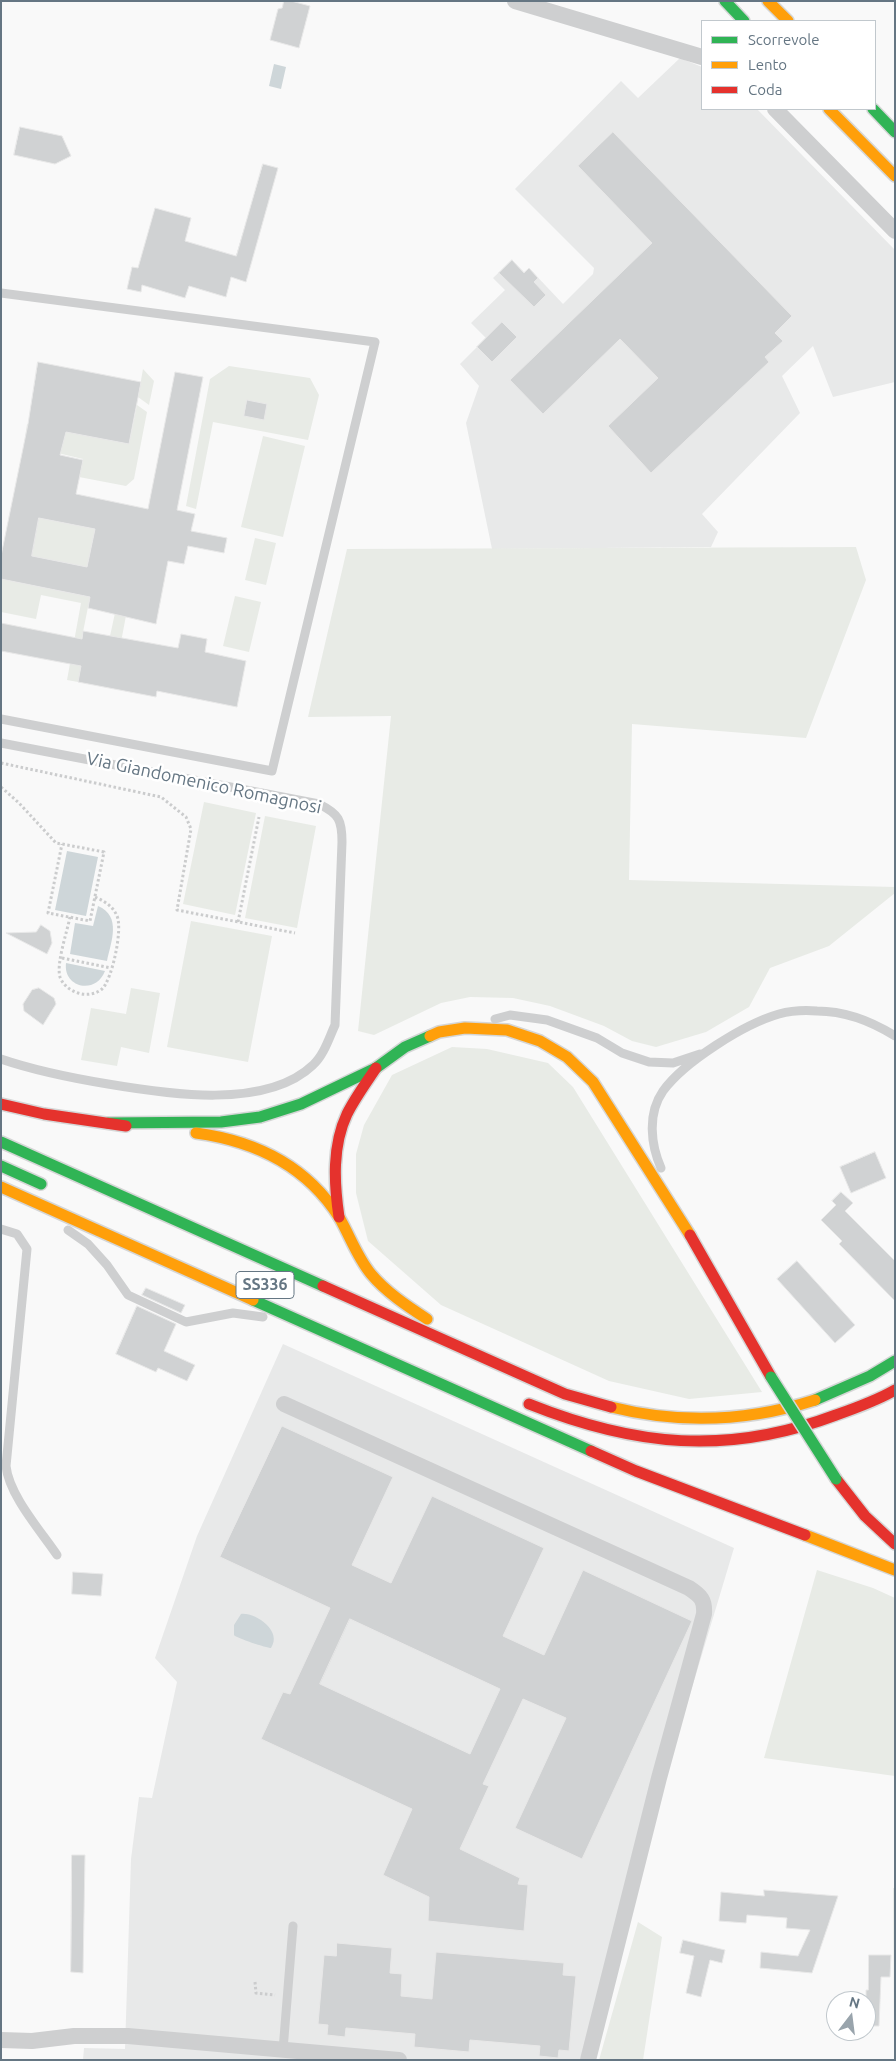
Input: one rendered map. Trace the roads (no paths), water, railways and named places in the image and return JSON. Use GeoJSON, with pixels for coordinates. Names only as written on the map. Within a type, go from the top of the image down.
{"type":"FeatureCollection","features":[{"type":"Feature","properties":{"kind":"highway"},"geometry":{"type":"LineString","coordinates":[[725,1],[743,20]]}},
{"type":"Feature","properties":{"kind":"highway"},"geometry":{"type":"LineString","coordinates":[[768,1],[787,20]]}},
{"type":"Feature","properties":{"kind":"highway"},"geometry":{"type":"LineString","coordinates":[[831,110],[895,176]]}},
{"type":"Feature","properties":{"kind":"highway"},"geometry":{"type":"LineString","coordinates":[[874,110],[895,132]]}},
{"type":"Feature","properties":{"kind":"highway"},"geometry":{"type":"LineString","coordinates":[[108,1124],[221,1122],[260,1117],[301,1104],[376,1068],[404,1047],[439,1032],[465,1028],[507,1030],[540,1041],[567,1057],[593,1082],[702,1255],[771,1377],[836,1479],[865,1516],[895,1544]]}},
{"type":"Feature","properties":{"kind":"highway"},"geometry":{"type":"LineString","coordinates":[[339,1217],[335,1192],[338,1142],[348,1115],[376,1068]]}},
{"type":"Feature","properties":{"kind":"highway"},"geometry":{"type":"LineString","coordinates":[[1,1104],[44,1114],[108,1124],[221,1136],[254,1145],[284,1161],[321,1196],[339,1217],[352,1244],[372,1275],[402,1302],[494,1362],[565,1394],[613,1409],[660,1417],[718,1419],[765,1413],[822,1398],[875,1375],[895,1361]]}},
{"type":"Feature","properties":{"kind":"highway","name":"SS336"},"geometry":{"type":"LineString","coordinates":[[1,1142],[494,1362]]}},
{"type":"Feature","properties":{"kind":"highway"},"geometry":{"type":"LineString","coordinates":[[1,1166],[56,1191]]}},
{"type":"Feature","properties":{"kind":"highway"},"geometry":{"type":"LineString","coordinates":[[2,1187],[636,1471],[827,1542],[895,1570]]}},
{"type":"Feature","properties":{"kind":"highway"},"geometry":{"type":"LineString","coordinates":[[524,1401],[557,1416],[609,1431],[658,1441],[720,1442],[770,1436],[827,1421],[895,1390]]}},
{"type":"Feature","properties":{"kind":"street"},"geometry":{"type":"LineString","coordinates":[[514,1],[701,57]]}},
{"type":"Feature","properties":{"kind":"street"},"geometry":{"type":"LineString","coordinates":[[776,110],[895,231]]}},
{"type":"Feature","properties":{"kind":"street"},"geometry":{"type":"LineString","coordinates":[[284,1404],[689,1588],[700,1596],[705,1603],[704,1614],[658,1778],[588,2060]]}},
{"type":"Feature","properties":{"kind":"street"},"geometry":{"type":"LineString","coordinates":[[1,2040],[32,2041],[74,2036],[136,2036],[282,2055],[400,2060]]}},
{"type":"Feature","properties":{"kind":"lane"},"geometry":{"type":"LineString","coordinates":[[1,293],[375,342],[272,770],[1,719]]}},
{"type":"Feature","properties":{"kind":"lane","name":"Via Giandomenico Romagnosi"},"geometry":{"type":"LineString","coordinates":[[1,742],[319,804],[333,811],[342,824],[342,842],[335,1025],[326,1047],[314,1064],[297,1078],[267,1088],[230,1095],[172,1094],[80,1079],[18,1065],[1,1059]]}},
{"type":"Feature","properties":{"kind":"lane"},"geometry":{"type":"LineString","coordinates":[[664,1174],[652,1140],[653,1117],[662,1092],[678,1075],[707,1051],[746,1028],[779,1014],[816,1010],[844,1013],[875,1023],[895,1036]]}},
{"type":"Feature","properties":{"kind":"lane"},"geometry":{"type":"LineString","coordinates":[[465,1028],[510,1015],[547,1020],[573,1028],[597,1038],[622,1053],[649,1062],[673,1063],[707,1051]]}},
{"type":"Feature","properties":{"kind":"lane"},"geometry":{"type":"LineString","coordinates":[[669,1183],[702,1255]]}},
{"type":"Feature","properties":{"kind":"lane"},"geometry":{"type":"LineString","coordinates":[[2,1187],[88,1244],[107,1265],[128,1295],[186,1322],[233,1313],[255,1315],[332,1335]]}},
{"type":"Feature","properties":{"kind":"lane"},"geometry":{"type":"LineString","coordinates":[[1,1229],[17,1234],[27,1249],[6,1466],[7,1476],[15,1494],[57,1555]]}},
{"type":"Feature","properties":{"kind":"lane"},"geometry":{"type":"LineString","coordinates":[[282,2055],[293,1926]]}}]}
